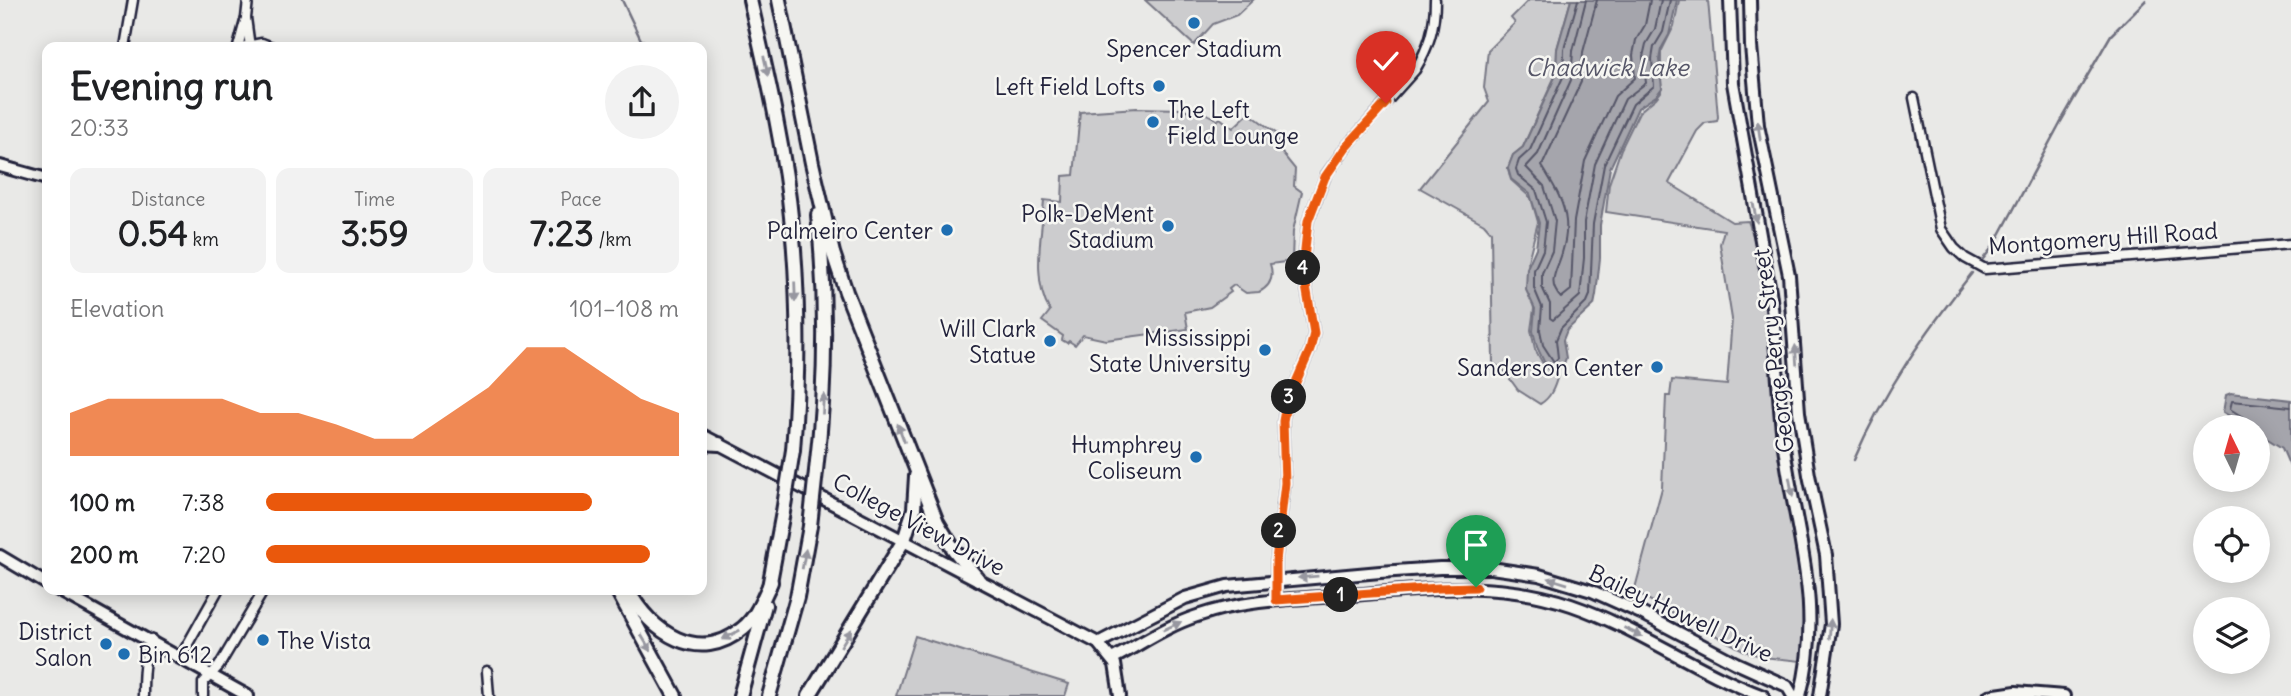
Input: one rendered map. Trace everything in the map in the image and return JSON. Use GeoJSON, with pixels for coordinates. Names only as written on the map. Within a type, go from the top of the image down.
{"type":"FeatureCollection","features":[{"type":"Feature","properties":{"kind":"main road"},"geometry":{"type":"LineString","coordinates":[[740,696],[771,582],[793,450],[798,374],[792,227],[784,164],[750,0]]}},
{"type":"Feature","properties":{"kind":"main road"},"geometry":{"type":"LineString","coordinates":[[779,0],[812,163],[833,253],[846,292],[937,522],[954,550],[978,579]]}},
{"type":"Feature","properties":{"kind":"main road"},"geometry":{"type":"LineString","coordinates":[[769,696],[797,597],[810,526],[822,407],[825,322],[812,163]]}},
{"type":"Feature","properties":{"kind":"main road"},"geometry":{"type":"LineString","coordinates":[[707,443],[719,444]]}},
{"type":"Feature","properties":{"kind":"main road"},"geometry":{"type":"LineString","coordinates":[[809,696],[904,540],[914,509],[915,470]]}},
{"type":"Feature","properties":{"kind":"main road"},"geometry":{"type":"LineString","coordinates":[[631,595],[648,620],[665,634],[689,643],[711,643],[743,629],[755,614],[771,582]]}},
{"type":"Feature","properties":{"kind":"main road"},"geometry":{"type":"LineString","coordinates":[[620,595],[675,696]]}},
{"type":"Feature","properties":{"kind":"street"},"geometry":{"type":"LineString","coordinates":[[126,42],[133,0]]}},
{"type":"Feature","properties":{"kind":"street"},"geometry":{"type":"LineString","coordinates":[[245,42],[248,0]]}},
{"type":"Feature","properties":{"kind":"street"},"geometry":{"type":"LineString","coordinates":[[1276,600],[1275,580],[1285,483],[1282,441],[1284,412],[1310,350],[1314,333],[1303,268],[1308,221],[1325,177],[1346,147],[1408,79],[1422,59],[1434,28],[1435,0]]}},
{"type":"Feature","properties":{"kind":"street","name":"George Perry Street"},"geometry":{"type":"LineString","coordinates":[[1730,0],[1733,83],[1774,322],[1783,441],[1810,601],[1811,634],[1807,670],[1800,696]]}},
{"type":"Feature","properties":{"kind":"street","name":"George Perry Street"},"geometry":{"type":"LineString","coordinates":[[1750,0],[1758,125],[1789,275],[1799,412],[1826,555],[1831,624],[1820,696]]}},
{"type":"Feature","properties":{"kind":"street","name":"Montgomery Hill Road"},"geometry":{"type":"LineString","coordinates":[[1914,98],[1941,229],[1965,258],[1985,269],[2291,244]]}},
{"type":"Feature","properties":{"kind":"street"},"geometry":{"type":"LineString","coordinates":[[0,166],[42,178]]}},
{"type":"Feature","properties":{"kind":"street","name":"College View Drive"},"geometry":{"type":"LineString","coordinates":[[707,438],[1098,643],[1112,659]]}},
{"type":"Feature","properties":{"kind":"street"},"geometry":{"type":"LineString","coordinates":[[0,556],[42,581]]}},
{"type":"Feature","properties":{"kind":"street","name":"Bailey Howell Drive"},"geometry":{"type":"LineString","coordinates":[[1098,643],[1185,598],[1227,586],[1440,568],[1491,568],[1539,575],[1592,591],[1787,686],[1793,696]]}},
{"type":"Feature","properties":{"kind":"street","name":"Bailey Howell Drive"},"geometry":{"type":"LineString","coordinates":[[1112,659],[1167,628],[1199,615],[1234,606],[1276,600],[1476,587],[1534,594],[1572,605],[1763,696]]}},
{"type":"Feature","properties":{"kind":"street"},"geometry":{"type":"LineString","coordinates":[[67,595],[181,656],[248,696]]}},
{"type":"Feature","properties":{"kind":"street"},"geometry":{"type":"LineString","coordinates":[[181,656],[215,595]]}},
{"type":"Feature","properties":{"kind":"street"},"geometry":{"type":"LineString","coordinates":[[203,696],[204,683],[261,595]]}},
{"type":"Feature","properties":{"kind":"street"},"geometry":{"type":"LineString","coordinates":[[143,696],[146,657],[152,640]]}},
{"type":"Feature","properties":{"kind":"street"},"geometry":{"type":"LineString","coordinates":[[1112,659],[1120,696]]}},
{"type":"Feature","properties":{"kind":"street"},"geometry":{"type":"LineString","coordinates":[[486,671],[489,696]]}},
{"type":"Feature","properties":{"kind":"street"},"geometry":{"type":"LineString","coordinates":[[1989,696],[2016,692],[2064,696]]}},
{"type":"Feature","properties":{"kind":"shaded area","name":"Spencer Stadium"},"geometry":{"type":"Polygon","coordinates":[[[1145,0],[1253,0],[1237,15],[1213,24],[1194,45],[1145,0]]]}},
{"type":"Feature","properties":{"kind":"shaded area"},"geometry":{"type":"Polygon","coordinates":[[[1529,0],[1571,0],[1557,49],[1556,74],[1523,147],[1513,155],[1508,168],[1511,180],[1531,198],[1538,222],[1528,261],[1534,309],[1531,330],[1535,349],[1542,362],[1552,374],[1558,375],[1550,395],[1540,404],[1518,390],[1502,368],[1493,364],[1491,232],[1484,224],[1420,188],[1489,102],[1484,88],[1488,50],[1515,23],[1511,18],[1529,0]]]}},
{"type":"Feature","properties":{"kind":"shaded area"},"geometry":{"type":"Polygon","coordinates":[[[1679,0],[1708,0],[1718,117],[1717,121],[1705,123],[1697,131],[1669,183],[1732,222],[1748,221],[1756,246],[1768,323],[1776,428],[1800,573],[1803,602],[1801,661],[1763,657],[1745,651],[1634,592],[1662,488],[1666,396],[1670,396],[1672,380],[1727,385],[1732,319],[1720,244],[1724,230],[1606,212],[1609,184],[1621,149],[1639,112],[1661,92],[1661,52],[1674,26],[1679,0]]]}},
{"type":"Feature","properties":{"kind":"shaded area","name":"Polk-DeMent Stadium"},"geometry":{"type":"Polygon","coordinates":[[[1137,108],[1184,109],[1196,114],[1199,110],[1217,121],[1220,118],[1233,128],[1249,113],[1277,134],[1278,148],[1295,169],[1294,186],[1302,192],[1293,231],[1292,261],[1270,264],[1271,280],[1259,292],[1246,293],[1234,285],[1229,289],[1231,292],[1210,307],[1185,312],[1188,329],[1106,340],[1083,335],[1075,345],[1069,341],[1067,343],[1062,340],[1063,336],[1042,321],[1050,311],[1044,299],[1039,271],[1044,200],[1062,202],[1063,176],[1074,175],[1080,112],[1137,108]]]}},
{"type":"Feature","properties":{"kind":"shaded area"},"geometry":{"type":"Polygon","coordinates":[[[915,636],[1069,684],[1065,696],[896,696],[915,636]]]}},
{"type":"Feature","properties":{"kind":"water","name":"Chadwick Lake"},"geometry":{"type":"Polygon","coordinates":[[[1571,0],[1677,0],[1669,35],[1661,49],[1659,60],[1662,88],[1656,96],[1638,108],[1610,168],[1600,225],[1600,258],[1594,305],[1567,330],[1563,340],[1566,358],[1563,366],[1556,370],[1547,368],[1537,347],[1533,331],[1535,309],[1526,290],[1527,268],[1536,248],[1539,223],[1530,194],[1511,179],[1508,168],[1513,155],[1523,147],[1556,75],[1557,49],[1571,0]]]}},
{"type":"Feature","properties":{"kind":"water"},"geometry":{"type":"Polygon","coordinates":[[[2231,393],[2291,400],[2291,469],[2282,448],[2270,440],[2270,415],[2228,415],[2223,412],[2226,395],[2231,393]]]}},
{"type":"Feature","properties":{"kind":"waterway"},"geometry":{"type":"LineString","coordinates":[[622,0],[641,40],[646,42]]}},
{"type":"Feature","properties":{"kind":"waterway"},"geometry":{"type":"LineString","coordinates":[[1983,259],[1995,244],[2111,35],[2146,0]]}},
{"type":"Feature","properties":{"kind":"waterway"},"geometry":{"type":"LineString","coordinates":[[1854,460],[1878,410],[1907,362],[1972,273]]}},
{"type":"Feature","properties":{"kind":"place","name":"Spencer Stadium"},"geometry":{"type":"Point","coordinates":[1194,23]}},
{"type":"Feature","properties":{"kind":"place","name":"Left Field Lofts"},"geometry":{"type":"Point","coordinates":[1159,86]}},
{"type":"Feature","properties":{"kind":"place","name":"The Left Field Lounge"},"geometry":{"type":"Point","coordinates":[1153,122]}},
{"type":"Feature","properties":{"kind":"place","name":"Polk-DeMent Stadium"},"geometry":{"type":"Point","coordinates":[1168,226]}},
{"type":"Feature","properties":{"kind":"place","name":"Palmeiro Center"},"geometry":{"type":"Point","coordinates":[947,230]}},
{"type":"Feature","properties":{"kind":"place","name":"Will Clark Statue"},"geometry":{"type":"Point","coordinates":[1050,341]}},
{"type":"Feature","properties":{"kind":"place","name":"Mississippi State University"},"geometry":{"type":"Point","coordinates":[1265,350]}},
{"type":"Feature","properties":{"kind":"place","name":"Sanderson Center"},"geometry":{"type":"Point","coordinates":[1657,367]}},
{"type":"Feature","properties":{"kind":"place","name":"Humphrey Coliseum"},"geometry":{"type":"Point","coordinates":[1196,457]}},
{"type":"Feature","properties":{"kind":"place","name":"The Vista"},"geometry":{"type":"Point","coordinates":[263,640]}},
{"type":"Feature","properties":{"kind":"place","name":"District Salon"},"geometry":{"type":"Point","coordinates":[106,644]}},
{"type":"Feature","properties":{"kind":"place","name":"Bin 612"},"geometry":{"type":"Point","coordinates":[124,654]}},
{"type":"Feature","properties":{"kind":"route"},"geometry":{"type":"LineString","coordinates":[[1386,103],[1346,147],[1325,177],[1308,221],[1303,268],[1314,333],[1310,350],[1286,405],[1283,421],[1285,483],[1276,561],[1276,600],[1476,587]]}}]}
